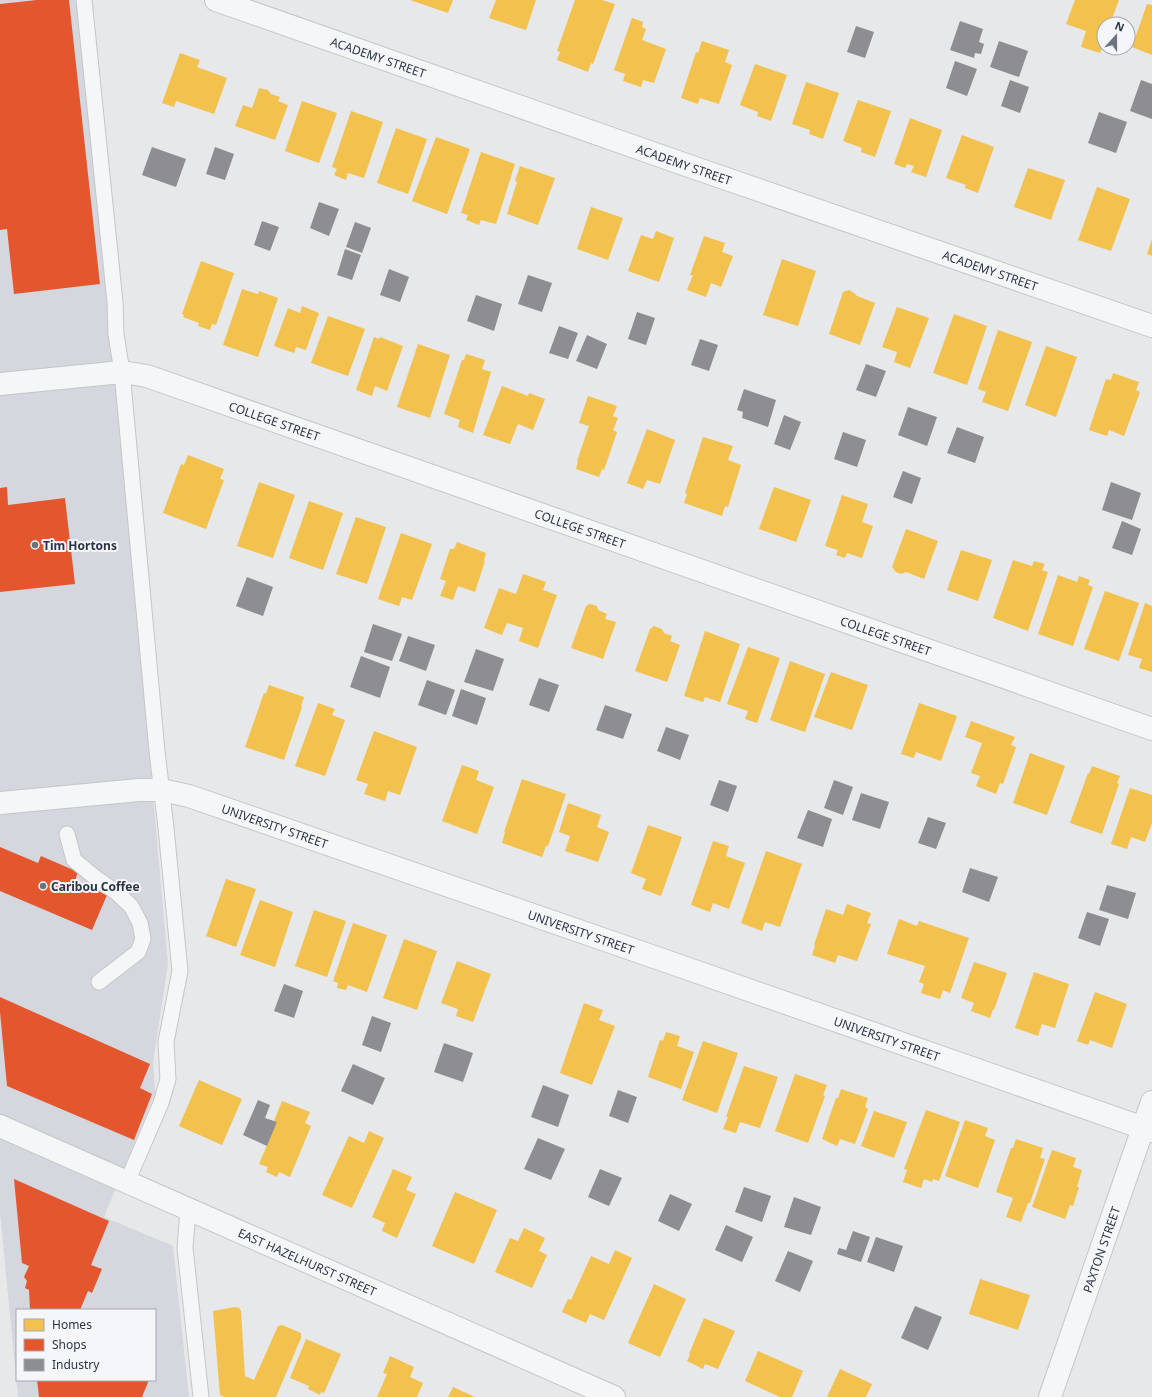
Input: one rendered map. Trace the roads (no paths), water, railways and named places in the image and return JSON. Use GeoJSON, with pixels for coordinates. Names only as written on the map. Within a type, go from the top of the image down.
{"type":"FeatureCollection","features":[{"type":"Feature","properties":{"kind":"street","name":"ACADEMY STREET"},"geometry":{"type":"LineString","coordinates":[[216,0],[1152,326]]}},
{"type":"Feature","properties":{"kind":"street","name":"COLLEGE STREET"},"geometry":{"type":"LineString","coordinates":[[0,384],[122,372],[147,376],[1152,729]]}},
{"type":"Feature","properties":{"kind":"street","name":"UNIVERSITY STREET"},"geometry":{"type":"LineString","coordinates":[[0,803],[139,790],[161,790],[189,796],[1148,1129]]}},
{"type":"Feature","properties":{"kind":"street","name":"PAXTON STREET"},"geometry":{"type":"LineString","coordinates":[[1050,1397],[1148,1129],[1152,1102]]}},
{"type":"Feature","properties":{"kind":"street","name":"EAST HAZELHURST STREET"},"geometry":{"type":"LineString","coordinates":[[0,1126],[614,1397]]}},
{"type":"Feature","properties":{"kind":"lane"},"geometry":{"type":"LineString","coordinates":[[84,0],[115,302],[116,334],[122,372],[161,790],[180,971],[166,1042],[168,1079],[160,1103],[127,1182]]}},
{"type":"Feature","properties":{"kind":"lane"},"geometry":{"type":"LineString","coordinates":[[67,834],[74,860],[116,892],[131,906],[140,923],[143,939],[138,952],[99,982]]}},
{"type":"Feature","properties":{"kind":"lane"},"geometry":{"type":"LineString","coordinates":[[188,1210],[185,1248],[201,1397]]}},
{"type":"Feature","properties":{"kind":"place","name":"Tim Hortons"},"geometry":{"type":"Point","coordinates":[35,545]}},
{"type":"Feature","properties":{"kind":"place","name":"Caribou Coffee"},"geometry":{"type":"Point","coordinates":[43,886]}}]}
